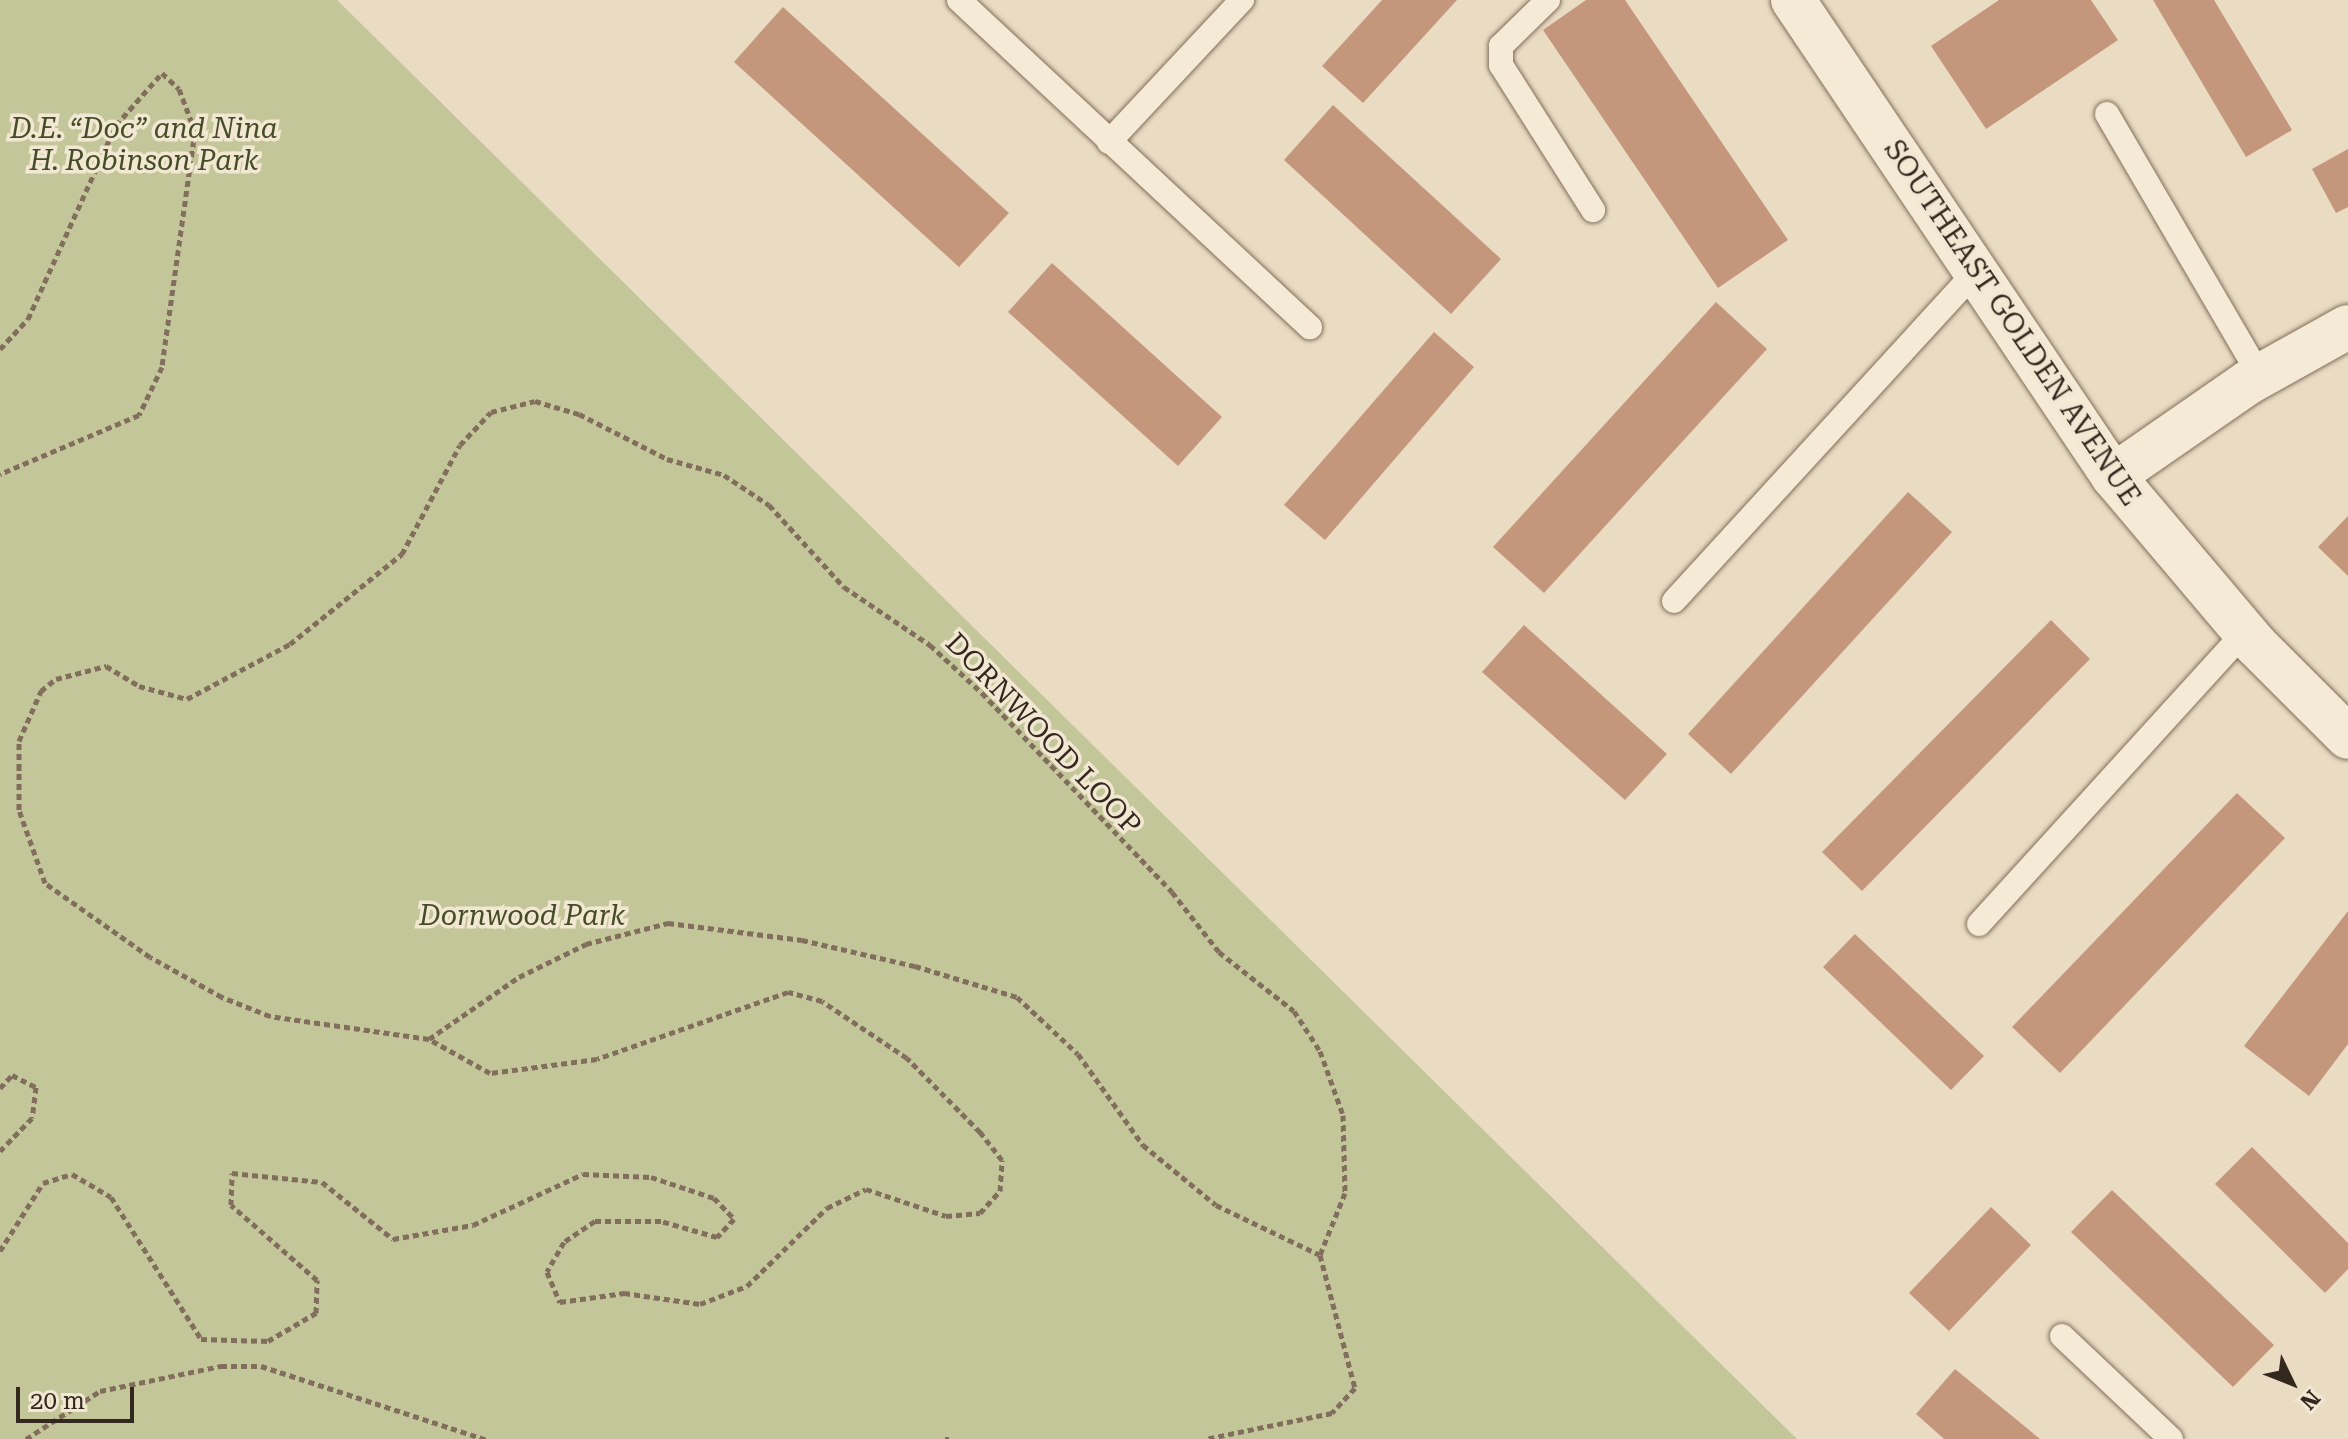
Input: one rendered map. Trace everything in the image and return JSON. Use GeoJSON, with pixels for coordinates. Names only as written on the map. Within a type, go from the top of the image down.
{"type":"FeatureCollection","features":[{"type":"Feature","properties":{"kind":"street","name":"SOUTHEAST GOLDEN AVENUE"},"geometry":{"type":"LineString","coordinates":[[1793,0],[2113,476],[2245,632],[2348,737]]}},
{"type":"Feature","properties":{"kind":"street"},"geometry":{"type":"LineString","coordinates":[[2113,476],[2260,376],[2348,327]]}},
{"type":"Feature","properties":{"kind":"lane"},"geometry":{"type":"LineString","coordinates":[[959,0],[1310,327]]}},
{"type":"Feature","properties":{"kind":"lane"},"geometry":{"type":"LineString","coordinates":[[1109,142],[1242,0]]}},
{"type":"Feature","properties":{"kind":"lane"},"geometry":{"type":"LineString","coordinates":[[1548,0],[1501,46],[1501,65],[1593,210]]}},
{"type":"Feature","properties":{"kind":"lane"},"geometry":{"type":"LineString","coordinates":[[2107,114],[2260,376]]}},
{"type":"Feature","properties":{"kind":"lane"},"geometry":{"type":"LineString","coordinates":[[1674,601],[1975,273]]}},
{"type":"Feature","properties":{"kind":"lane"},"geometry":{"type":"LineString","coordinates":[[1979,924],[2245,632]]}},
{"type":"Feature","properties":{"kind":"lane"},"geometry":{"type":"LineString","coordinates":[[2062,1336],[2171,1439]]}},
{"type":"Feature","properties":{"kind":"path"},"geometry":{"type":"LineString","coordinates":[[0,349],[28,319],[116,125],[162,73],[179,89],[195,131],[162,367],[139,415],[0,474]]}},
{"type":"Feature","properties":{"kind":"path","name":"DORNWOOD LOOP"},"geometry":{"type":"LineString","coordinates":[[0,1251],[43,1183],[72,1174],[111,1197],[201,1339],[268,1341],[316,1313],[317,1280],[231,1205],[232,1173],[322,1182],[393,1239],[473,1225],[583,1174],[651,1177],[714,1198],[734,1219],[717,1237],[661,1221],[595,1221],[564,1242],[547,1272],[560,1302],[624,1293],[700,1304],[747,1286],[827,1208],[866,1189],[946,1216],[980,1213],[1000,1191],[1002,1160],[980,1132],[907,1058],[822,1001],[788,992],[597,1059],[516,1074],[490,1073],[429,1039],[270,1016],[234,1001],[150,957],[45,883],[19,810],[19,741],[41,691],[56,679],[106,666],[139,686],[187,699],[290,644],[402,554],[460,445],[491,412],[535,401],[579,414],[667,459],[724,475],[769,505],[844,587],[930,645],[982,693],[1172,892],[1219,952],[1294,1011],[1320,1051],[1343,1115],[1345,1193],[1320,1255]]}},
{"type":"Feature","properties":{"kind":"path"},"geometry":{"type":"LineString","coordinates":[[429,1039],[532,970],[586,944],[668,923],[802,940],[915,966],[1017,997],[1078,1054],[1143,1145],[1216,1205],[1320,1255],[1355,1388],[1332,1413],[1205,1439]]}},
{"type":"Feature","properties":{"kind":"path"},"geometry":{"type":"LineString","coordinates":[[0,1088],[12,1075],[36,1087],[32,1118],[0,1151]]}},
{"type":"Feature","properties":{"kind":"path"},"geometry":{"type":"LineString","coordinates":[[26,1439],[100,1391],[221,1366],[261,1366],[485,1439]]}},
{"type":"Feature","properties":{"kind":"green space","name":"Dornwood Park"},"geometry":{"type":"Polygon","coordinates":[[[0,0],[337,0],[1797,1439],[0,1439],[0,0]]]}},
{"type":"Feature","properties":{"kind":"building"},"geometry":{"type":"Polygon","coordinates":[[[1382,0],[1457,0],[1363,103],[1322,66],[1382,0]]]}},
{"type":"Feature","properties":{"kind":"building"},"geometry":{"type":"Polygon","coordinates":[[[1586,0],[1625,0],[1788,240],[1718,288],[1543,30],[1586,0]]]}},
{"type":"Feature","properties":{"kind":"building"},"geometry":{"type":"Polygon","coordinates":[[[1999,0],[2091,0],[2118,40],[1986,129],[1931,46],[1999,0]]]}},
{"type":"Feature","properties":{"kind":"building"},"geometry":{"type":"Polygon","coordinates":[[[2153,0],[2214,0],[2292,130],[2246,157],[2153,0]]]}},
{"type":"Feature","properties":{"kind":"building"},"geometry":{"type":"Polygon","coordinates":[[[783,7],[1009,213],[959,267],[734,62],[783,7]]]}},
{"type":"Feature","properties":{"kind":"building"},"geometry":{"type":"Polygon","coordinates":[[[1333,105],[1501,259],[1451,314],[1284,160],[1333,105]]]}},
{"type":"Feature","properties":{"kind":"building"},"geometry":{"type":"Polygon","coordinates":[[[2348,149],[2348,207],[2336,213],[2312,169],[2348,149]]]}},
{"type":"Feature","properties":{"kind":"building"},"geometry":{"type":"Polygon","coordinates":[[[1052,263],[1222,417],[1178,466],[1008,312],[1052,263]]]}},
{"type":"Feature","properties":{"kind":"building"},"geometry":{"type":"Polygon","coordinates":[[[1716,302],[1767,349],[1544,593],[1493,547],[1716,302]]]}},
{"type":"Feature","properties":{"kind":"building"},"geometry":{"type":"Polygon","coordinates":[[[1434,332],[1474,367],[1325,540],[1284,505],[1434,332]]]}},
{"type":"Feature","properties":{"kind":"building"},"geometry":{"type":"Polygon","coordinates":[[[1908,492],[1952,532],[1731,774],[1688,734],[1908,492]]]}},
{"type":"Feature","properties":{"kind":"building"},"geometry":{"type":"Polygon","coordinates":[[[2348,516],[2348,576],[2318,547],[2348,516]]]}},
{"type":"Feature","properties":{"kind":"building"},"geometry":{"type":"Polygon","coordinates":[[[2051,620],[2090,659],[1862,891],[1822,852],[2051,620]]]}},
{"type":"Feature","properties":{"kind":"building"},"geometry":{"type":"Polygon","coordinates":[[[1524,625],[1667,754],[1625,800],[1482,672],[1524,625]]]}},
{"type":"Feature","properties":{"kind":"building"},"geometry":{"type":"Polygon","coordinates":[[[2237,793],[2285,838],[2060,1073],[2012,1027],[2237,793]]]}},
{"type":"Feature","properties":{"kind":"building"},"geometry":{"type":"Polygon","coordinates":[[[2348,911],[2348,1044],[2309,1096],[2244,1046],[2348,911]]]}},
{"type":"Feature","properties":{"kind":"building"},"geometry":{"type":"Polygon","coordinates":[[[1855,934],[1984,1056],[1951,1090],[1823,967],[1855,934]]]}},
{"type":"Feature","properties":{"kind":"building"},"geometry":{"type":"Polygon","coordinates":[[[2252,1147],[2348,1243],[2348,1269],[2325,1293],[2215,1184],[2252,1147]]]}},
{"type":"Feature","properties":{"kind":"building"},"geometry":{"type":"Polygon","coordinates":[[[2112,1190],[2274,1345],[2233,1387],[2071,1232],[2112,1190]]]}},
{"type":"Feature","properties":{"kind":"building"},"geometry":{"type":"Polygon","coordinates":[[[1991,1207],[2031,1245],[1949,1331],[1909,1293],[1991,1207]]]}},
{"type":"Feature","properties":{"kind":"building"},"geometry":{"type":"Polygon","coordinates":[[[1955,1369],[2040,1439],[1944,1439],[1916,1414],[1955,1369]]]}},
{"type":"Feature","properties":{"kind":"park label","name":"D.E. “Doc” and Nina H. Robinson Park"},"geometry":{"type":"Point","coordinates":[144,145]}}]}
